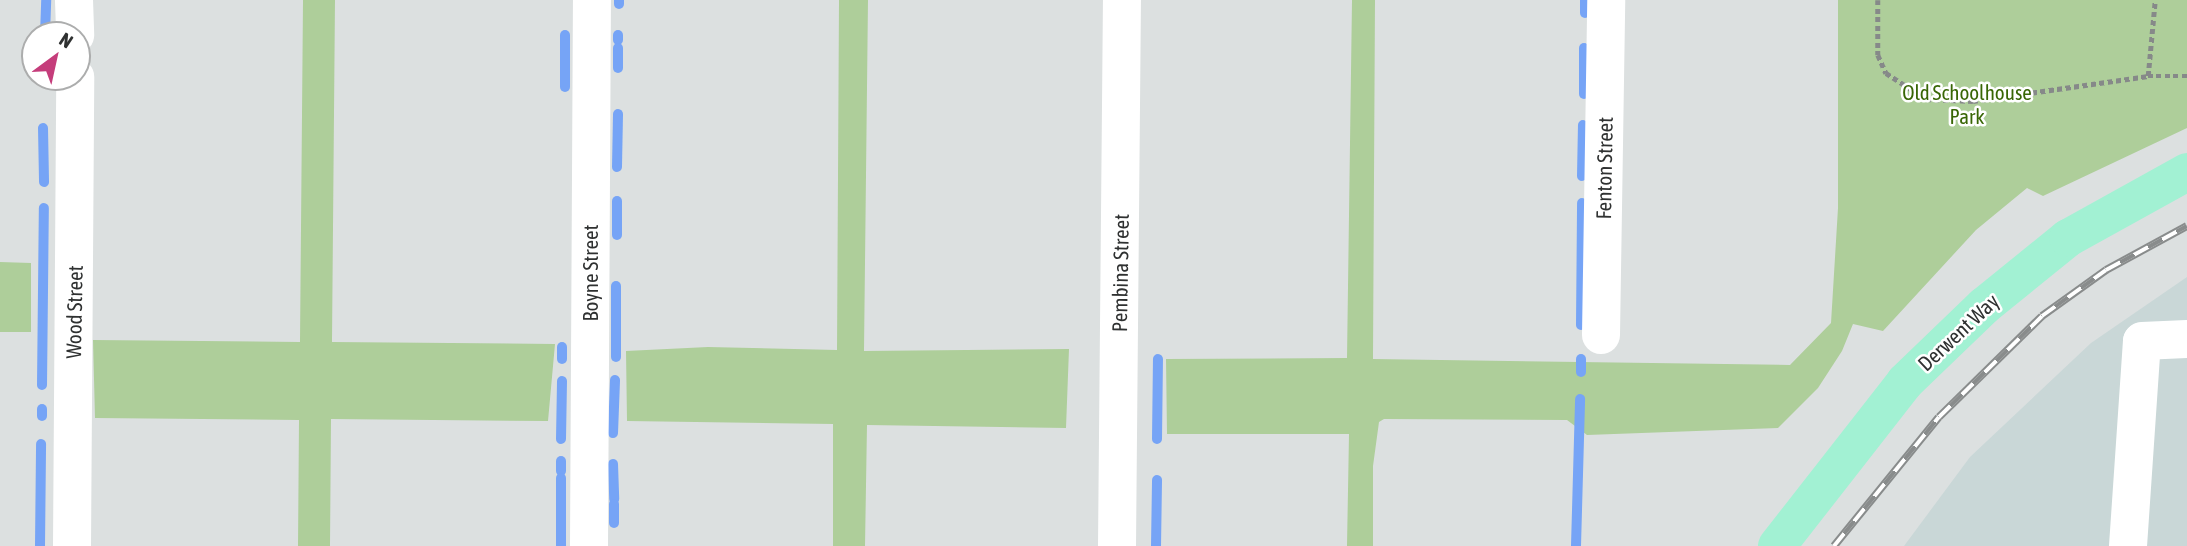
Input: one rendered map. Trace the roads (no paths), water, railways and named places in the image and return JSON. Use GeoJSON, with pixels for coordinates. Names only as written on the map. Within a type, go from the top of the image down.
{"type":"FeatureCollection","features":[{"type":"Feature","properties":{"kind":"main road","name":"Derwent Way"},"geometry":{"type":"LineString","coordinates":[[1777,546],[1905,383],[1984,306],[2068,238],[2187,172]]}},
{"type":"Feature","properties":{"kind":"street"},"geometry":{"type":"LineString","coordinates":[[74,0],[75,21]]}},
{"type":"Feature","properties":{"kind":"street","name":"Boyne Street"},"geometry":{"type":"LineString","coordinates":[[589,546],[592,0]]}},
{"type":"Feature","properties":{"kind":"street","name":"Pembina Street"},"geometry":{"type":"LineString","coordinates":[[1116,546],[1122,0]]}},
{"type":"Feature","properties":{"kind":"street","name":"Fenton Street"},"geometry":{"type":"LineString","coordinates":[[1601,335],[1606,0]]}},
{"type":"Feature","properties":{"kind":"street","name":"Wood Street"},"geometry":{"type":"LineString","coordinates":[[72,546],[75,91]]}},
{"type":"Feature","properties":{"kind":"street"},"geometry":{"type":"LineString","coordinates":[[2128,546],[2142,341],[2187,339]]}},
{"type":"Feature","properties":{"kind":"waterway"},"geometry":{"type":"LineString","coordinates":[[45,21],[46,0]]}},
{"type":"Feature","properties":{"kind":"waterway"},"geometry":{"type":"LineString","coordinates":[[1585,0],[1585,13]]}},
{"type":"Feature","properties":{"kind":"waterway"},"geometry":{"type":"LineString","coordinates":[[565,35],[565,87]]}},
{"type":"Feature","properties":{"kind":"waterway"},"geometry":{"type":"LineString","coordinates":[[618,35],[618,40]]}},
{"type":"Feature","properties":{"kind":"waterway"},"geometry":{"type":"LineString","coordinates":[[618,48],[618,68]]}},
{"type":"Feature","properties":{"kind":"waterway"},"geometry":{"type":"LineString","coordinates":[[1584,48],[1584,94]]}},
{"type":"Feature","properties":{"kind":"waterway"},"geometry":{"type":"LineString","coordinates":[[617,167],[618,114]]}},
{"type":"Feature","properties":{"kind":"waterway"},"geometry":{"type":"LineString","coordinates":[[1582,176],[1583,125]]}},
{"type":"Feature","properties":{"kind":"waterway"},"geometry":{"type":"LineString","coordinates":[[43,128],[44,182]]}},
{"type":"Feature","properties":{"kind":"waterway"},"geometry":{"type":"LineString","coordinates":[[617,201],[617,235]]}},
{"type":"Feature","properties":{"kind":"waterway"},"geometry":{"type":"LineString","coordinates":[[1581,325],[1582,203]]}},
{"type":"Feature","properties":{"kind":"waterway"},"geometry":{"type":"LineString","coordinates":[[42,385],[44,208]]}},
{"type":"Feature","properties":{"kind":"waterway"},"geometry":{"type":"LineString","coordinates":[[616,286],[616,357]]}},
{"type":"Feature","properties":{"kind":"waterway"},"geometry":{"type":"LineString","coordinates":[[562,347],[562,359]]}},
{"type":"Feature","properties":{"kind":"waterway"},"geometry":{"type":"LineString","coordinates":[[1157,439],[1158,359]]}},
{"type":"Feature","properties":{"kind":"waterway"},"geometry":{"type":"LineString","coordinates":[[1581,359],[1581,372]]}},
{"type":"Feature","properties":{"kind":"waterway"},"geometry":{"type":"LineString","coordinates":[[613,433],[615,380]]}},
{"type":"Feature","properties":{"kind":"waterway"},"geometry":{"type":"LineString","coordinates":[[561,439],[562,381]]}},
{"type":"Feature","properties":{"kind":"waterway"},"geometry":{"type":"LineString","coordinates":[[1576,546],[1580,399]]}},
{"type":"Feature","properties":{"kind":"waterway"},"geometry":{"type":"LineString","coordinates":[[42,409],[42,416]]}},
{"type":"Feature","properties":{"kind":"waterway"},"geometry":{"type":"LineString","coordinates":[[40,546],[41,444]]}},
{"type":"Feature","properties":{"kind":"waterway"},"geometry":{"type":"LineString","coordinates":[[561,461],[561,471]]}},
{"type":"Feature","properties":{"kind":"waterway"},"geometry":{"type":"LineString","coordinates":[[613,464],[614,499]]}},
{"type":"Feature","properties":{"kind":"waterway"},"geometry":{"type":"LineString","coordinates":[[561,478],[561,546]]}},
{"type":"Feature","properties":{"kind":"waterway"},"geometry":{"type":"LineString","coordinates":[[1156,546],[1157,480]]}},
{"type":"Feature","properties":{"kind":"waterway"},"geometry":{"type":"LineString","coordinates":[[614,504],[614,523]]}},
{"type":"Feature","properties":{"kind":"railway"},"geometry":{"type":"LineString","coordinates":[[1834,546],[1939,417],[2042,316],[2106,270],[2187,226]]}},
{"type":"Feature","properties":{"kind":"park label","name":"Old Schoolhouse Park"},"geometry":{"type":"Point","coordinates":[1967,104]}}]}
